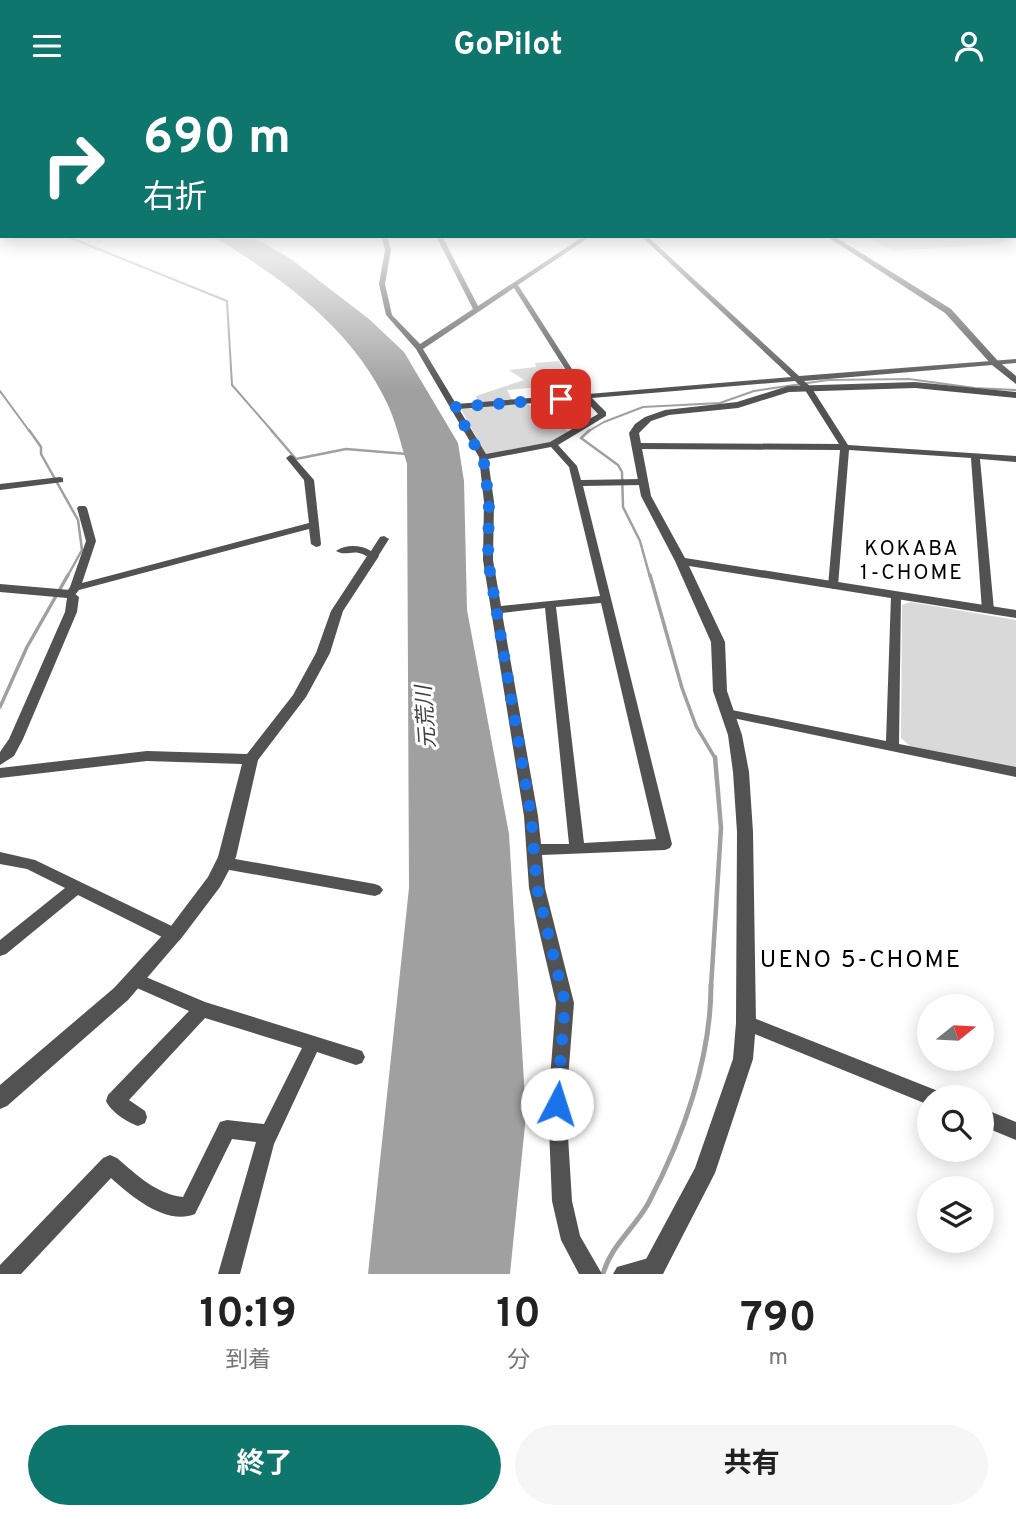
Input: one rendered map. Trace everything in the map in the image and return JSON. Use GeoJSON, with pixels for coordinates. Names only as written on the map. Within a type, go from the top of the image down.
{"type":"FeatureCollection","features":[{"type":"Feature","properties":{"kind":"street"},"geometry":{"type":"LineString","coordinates":[[383,280],[389,314],[419,348],[483,457],[489,502],[488,560],[531,816],[537,888],[565,1003],[557,1104],[562,1201],[571,1240],[591,1274]]}},
{"type":"Feature","properties":{"kind":"street"},"geometry":{"type":"LineString","coordinates":[[462,280],[477,310]]}},
{"type":"Feature","properties":{"kind":"street"},"geometry":{"type":"LineString","coordinates":[[419,348],[522,280]]}},
{"type":"Feature","properties":{"kind":"street"},"geometry":{"type":"LineString","coordinates":[[691,280],[803,384],[845,447],[833,586]]}},
{"type":"Feature","properties":{"kind":"street"},"geometry":{"type":"LineString","coordinates":[[899,280],[948,311],[995,363],[1016,381]]}},
{"type":"Feature","properties":{"kind":"street"},"geometry":{"type":"LineString","coordinates":[[483,457],[552,444],[603,414],[587,397],[515,285]]}},
{"type":"Feature","properties":{"kind":"street"},"geometry":{"type":"LineString","coordinates":[[455,407],[803,384],[1016,361]]}},
{"type":"Feature","properties":{"kind":"street"},"geometry":{"type":"LineString","coordinates":[[624,1274],[651,1271],[704,1173],[743,1059],[746,1023],[744,808],[735,735],[720,691],[718,642],[681,561],[646,496],[634,433],[638,426],[648,419],[668,412],[738,405],[803,384],[915,385],[1016,395]]}},
{"type":"Feature","properties":{"kind":"street"},"geometry":{"type":"LineString","coordinates":[[534,850],[665,844],[578,483],[573,466],[552,444]]}},
{"type":"Feature","properties":{"kind":"street"},"geometry":{"type":"LineString","coordinates":[[636,446],[845,447],[1016,459]]}},
{"type":"Feature","properties":{"kind":"street"},"geometry":{"type":"LineString","coordinates":[[975,456],[988,610]]}},
{"type":"Feature","properties":{"kind":"street"},"geometry":{"type":"LineString","coordinates":[[290,458],[309,480],[316,544]]}},
{"type":"Feature","properties":{"kind":"street"},"geometry":{"type":"LineString","coordinates":[[0,487],[60,480]]}},
{"type":"Feature","properties":{"kind":"street"},"geometry":{"type":"LineString","coordinates":[[578,483],[642,482]]}},
{"type":"Feature","properties":{"kind":"street"},"geometry":{"type":"LineString","coordinates":[[0,760],[9,752],[16,739],[71,613],[73,591],[91,541],[82,508]]}},
{"type":"Feature","properties":{"kind":"street"},"geometry":{"type":"LineString","coordinates":[[0,588],[73,591],[314,525]]}},
{"type":"Feature","properties":{"kind":"street"},"geometry":{"type":"LineString","coordinates":[[0,1099],[134,979],[214,882],[224,863],[251,759],[299,697],[323,653],[337,611],[384,539]]}},
{"type":"Feature","properties":{"kind":"street"},"geometry":{"type":"LineString","coordinates":[[341,551],[360,549],[373,556]]}},
{"type":"Feature","properties":{"kind":"street"},"geometry":{"type":"LineString","coordinates":[[681,561],[1016,614]]}},
{"type":"Feature","properties":{"kind":"street"},"geometry":{"type":"LineString","coordinates":[[892,747],[896,596]]}},
{"type":"Feature","properties":{"kind":"street"},"geometry":{"type":"LineString","coordinates":[[496,610],[606,599]]}},
{"type":"Feature","properties":{"kind":"street"},"geometry":{"type":"LineString","coordinates":[[550,604],[577,849]]}},
{"type":"Feature","properties":{"kind":"street"},"geometry":{"type":"LineString","coordinates":[[727,713],[1016,772]]}},
{"type":"Feature","properties":{"kind":"street"},"geometry":{"type":"LineString","coordinates":[[0,773],[147,756],[251,759]]}},
{"type":"Feature","properties":{"kind":"street"},"geometry":{"type":"LineString","coordinates":[[0,858],[30,864],[173,935]]}},
{"type":"Feature","properties":{"kind":"street"},"geometry":{"type":"LineString","coordinates":[[224,863],[375,890]]}},
{"type":"Feature","properties":{"kind":"street"},"geometry":{"type":"LineString","coordinates":[[0,949],[77,887]]}},
{"type":"Feature","properties":{"kind":"street"},"geometry":{"type":"LineString","coordinates":[[134,979],[202,1009],[356,1057]]}},
{"type":"Feature","properties":{"kind":"street"},"geometry":{"type":"LineString","coordinates":[[138,1117],[115,1101],[202,1009]]}},
{"type":"Feature","properties":{"kind":"street"},"geometry":{"type":"LineString","coordinates":[[746,1023],[917,1091]]}},
{"type":"Feature","properties":{"kind":"street"},"geometry":{"type":"LineString","coordinates":[[229,1274],[269,1135],[313,1044]]}},
{"type":"Feature","properties":{"kind":"street"},"geometry":{"type":"LineString","coordinates":[[994,1123],[1016,1131]]}},
{"type":"Feature","properties":{"kind":"street"},"geometry":{"type":"LineString","coordinates":[[6,1274],[110,1165],[147,1197],[169,1207],[188,1207],[227,1129],[269,1135]]}},
{"type":"Feature","properties":{"kind":"shaded area"},"geometry":{"type":"Polygon","coordinates":[[[559,361],[582,395],[549,397],[540,387],[507,390],[512,400],[526,403],[569,432],[547,444],[486,455],[461,409],[479,408],[476,396],[524,380],[509,370],[536,367],[535,363],[559,361]]]}},
{"type":"Feature","properties":{"kind":"shaded area"},"geometry":{"type":"Polygon","coordinates":[[[910,602],[1016,620],[1016,768],[910,746],[901,738],[902,605],[910,602]]]}},
{"type":"Feature","properties":{"kind":"water","name":"元荒川"},"geometry":{"type":"Polygon","coordinates":[[[280,280],[319,280],[369,319],[404,352],[458,443],[464,481],[467,610],[509,834],[526,1115],[510,1274],[368,1274],[409,888],[407,464],[396,425],[372,376],[334,328],[280,280]]]}},
{"type":"Feature","properties":{"kind":"waterway"},"geometry":{"type":"LineString","coordinates":[[175,280],[227,301],[232,385],[273,432]]}},
{"type":"Feature","properties":{"kind":"waterway"},"geometry":{"type":"LineString","coordinates":[[589,431],[643,407],[720,403],[754,391],[828,380],[909,379],[975,388],[1016,390]]}},
{"type":"Feature","properties":{"kind":"waterway"},"geometry":{"type":"LineString","coordinates":[[0,391],[30,432]]}},
{"type":"Feature","properties":{"kind":"waterway"},"geometry":{"type":"LineString","coordinates":[[29,430],[41,447],[41,454],[78,520],[82,550],[67,577]]}},
{"type":"Feature","properties":{"kind":"waterway"},"geometry":{"type":"LineString","coordinates":[[271,430],[296,459],[346,449],[407,454]]}},
{"type":"Feature","properties":{"kind":"waterway"},"geometry":{"type":"LineString","coordinates":[[589,431],[581,438],[618,465],[622,472],[623,507],[640,541],[650,577]]}},
{"type":"Feature","properties":{"kind":"waterway"},"geometry":{"type":"LineString","coordinates":[[0,707],[27,647],[68,575]]}},
{"type":"Feature","properties":{"kind":"waterway"},"geometry":{"type":"LineString","coordinates":[[650,575],[682,688],[696,726],[715,758]]}},
{"type":"Feature","properties":{"kind":"waterway"},"geometry":{"type":"LineString","coordinates":[[711,987],[721,828],[715,757]]}},
{"type":"Feature","properties":{"kind":"waterway"},"geometry":{"type":"LineString","coordinates":[[603,1274],[617,1245],[649,1202],[684,1124],[706,1041],[711,985]]}},
{"type":"Feature","properties":{"kind":"district","name":"KOKABA 1-CHOME"},"geometry":{"type":"Point","coordinates":[912,561]}},
{"type":"Feature","properties":{"kind":"district","name":"UENO 5-CHOME"},"geometry":{"type":"Point","coordinates":[861,961]}},
{"type":"Feature","properties":{"kind":"route"},"geometry":{"type":"LineString","coordinates":[[557,1104],[565,1003],[537,888],[531,816],[488,560],[489,502],[483,457],[455,407],[561,399]]}}]}
